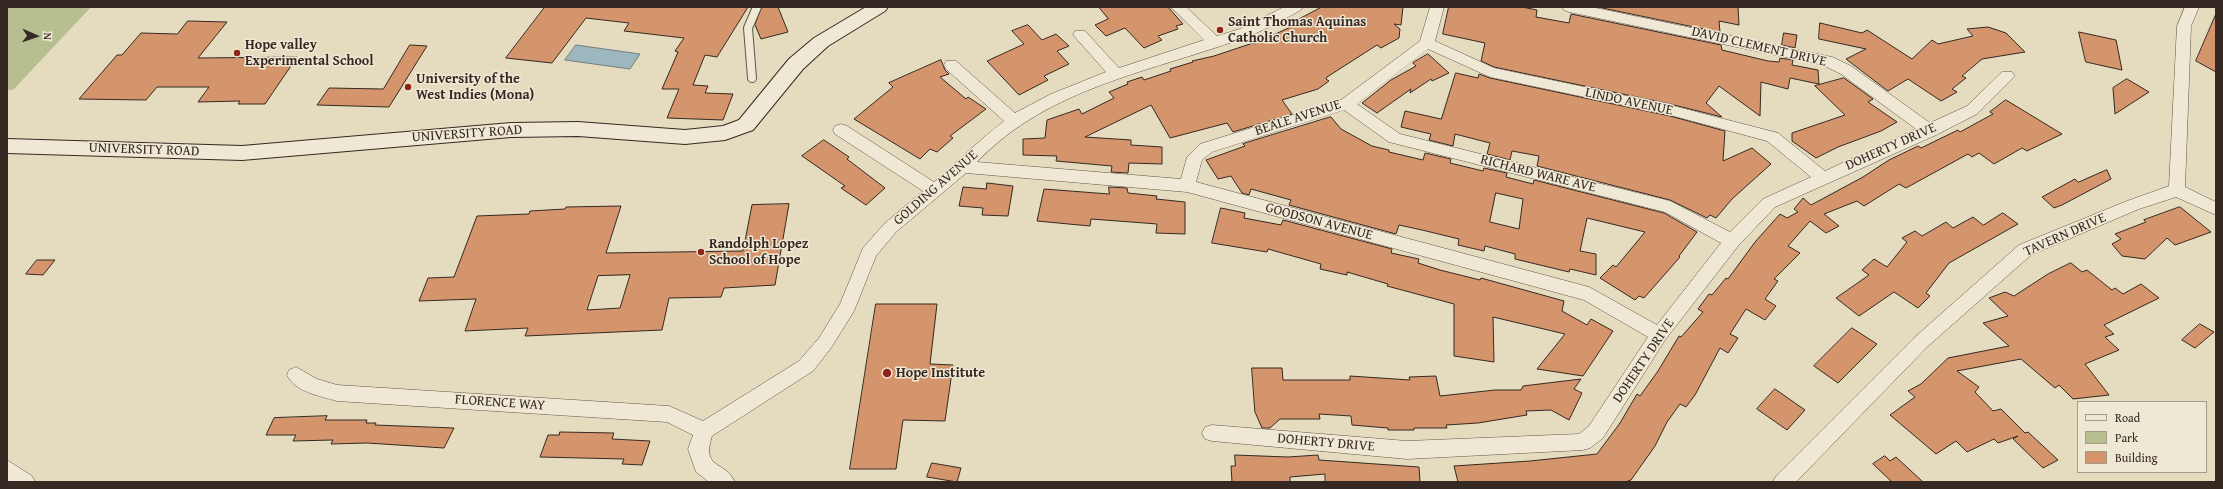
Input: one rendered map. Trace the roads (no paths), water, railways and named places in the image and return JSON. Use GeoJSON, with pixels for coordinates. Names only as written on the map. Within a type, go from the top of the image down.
{"type":"FeatureCollection","features":[{"type":"Feature","properties":{"kind":"street","name":"UNIVERSITY ROAD"},"geometry":{"type":"LineString","coordinates":[[7,146],[242,153],[512,130],[578,129],[685,136],[725,133],[746,125],[770,98],[796,64],[821,42],[879,7]]}},
{"type":"Feature","properties":{"kind":"street"},"geometry":{"type":"LineString","coordinates":[[1178,7],[1213,41]]}},
{"type":"Feature","properties":{"kind":"street","name":"GOLDING AVENUE"},"geometry":{"type":"LineString","coordinates":[[704,431],[806,366],[825,343],[848,306],[869,253],[890,228],[963,167],[984,145],[1014,122],[1056,98],[1116,74],[1213,41],[1245,32],[1296,7]]}},
{"type":"Feature","properties":{"kind":"street"},"geometry":{"type":"LineString","coordinates":[[1427,43],[1437,7]]}},
{"type":"Feature","properties":{"kind":"street","name":"DAVID CLEMENT DRIVE"},"geometry":{"type":"LineString","coordinates":[[1568,7],[1828,61],[1846,70],[1930,130]]}},
{"type":"Feature","properties":{"kind":"street"},"geometry":{"type":"LineString","coordinates":[[2192,7],[2184,26],[2177,190],[2216,209]]}},
{"type":"Feature","properties":{"kind":"street"},"geometry":{"type":"LineString","coordinates":[[1080,34],[1116,74]]}},
{"type":"Feature","properties":{"kind":"street","name":"BEALE AVENUE"},"geometry":{"type":"LineString","coordinates":[[1187,186],[1196,157],[1206,148],[1346,104],[1427,43]]}},
{"type":"Feature","properties":{"kind":"street","name":"LINDO AVENUE"},"geometry":{"type":"LineString","coordinates":[[1427,43],[1490,72],[1670,110],[1772,137],[1822,177]]}},
{"type":"Feature","properties":{"kind":"street"},"geometry":{"type":"LineString","coordinates":[[951,65],[1014,122]]}},
{"type":"Feature","properties":{"kind":"street","name":"DOHERTY DRIVE"},"geometry":{"type":"LineString","coordinates":[[1212,433],[1407,450],[1583,442],[1596,432],[1659,335],[1732,241],[1769,203],[1822,177],[1972,110],[2007,76]]}},
{"type":"Feature","properties":{"kind":"street","name":"RICHARD WARE AVE"},"geometry":{"type":"LineString","coordinates":[[1346,104],[1395,138],[1670,207],[1732,241]]}},
{"type":"Feature","properties":{"kind":"street"},"geometry":{"type":"LineString","coordinates":[[841,130],[934,190]]}},
{"type":"Feature","properties":{"kind":"street","name":"GOODSON AVENUE"},"geometry":{"type":"LineString","coordinates":[[963,167],[1187,186],[1589,294],[1659,335]]}},
{"type":"Feature","properties":{"kind":"street","name":"TAVERN DRIVE"},"geometry":{"type":"LineString","coordinates":[[1783,482],[1921,342],[2025,250],[2133,205],[2177,190]]}},
{"type":"Feature","properties":{"kind":"street","name":"FLORENCE WAY"},"geometry":{"type":"LineString","coordinates":[[296,375],[310,385],[337,393],[669,414],[704,431]]}},
{"type":"Feature","properties":{"kind":"street"},"geometry":{"type":"LineString","coordinates":[[704,431],[698,449],[703,466],[724,482]]}},
{"type":"Feature","properties":{"kind":"street"},"geometry":{"type":"LineString","coordinates":[[7,469],[25,482]]}},
{"type":"Feature","properties":{"kind":"lane"},"geometry":{"type":"LineString","coordinates":[[752,78],[748,28],[757,7]]}},
{"type":"Feature","properties":{"kind":"water"},"geometry":{"type":"Polygon","coordinates":[[[576,45],[640,54],[630,69],[565,60],[576,45]]]}},
{"type":"Feature","properties":{"kind":"place","name":"Saint Thomas Aquinas Catholic Church"},"geometry":{"type":"Point","coordinates":[1220,30]}},
{"type":"Feature","properties":{"kind":"place","name":"Hope valley Experimental School"},"geometry":{"type":"Point","coordinates":[237,53]}},
{"type":"Feature","properties":{"kind":"place","name":"University of the West Indies (Mona)"},"geometry":{"type":"Point","coordinates":[408,87]}},
{"type":"Feature","properties":{"kind":"place","name":"Randolph Lopez School of Hope"},"geometry":{"type":"Point","coordinates":[701,252]}},
{"type":"Feature","properties":{"kind":"place","name":"Hope Institute"},"geometry":{"type":"Point","coordinates":[887,373]}}]}
